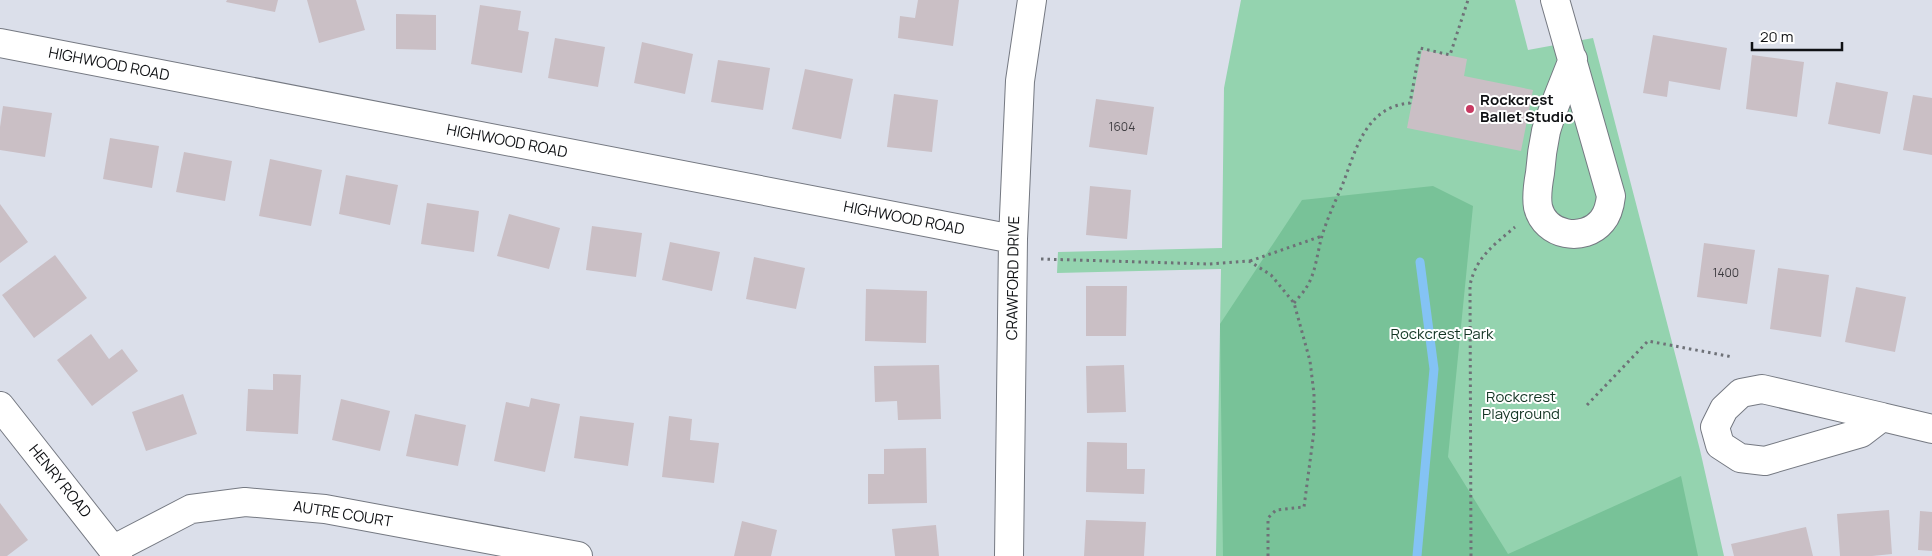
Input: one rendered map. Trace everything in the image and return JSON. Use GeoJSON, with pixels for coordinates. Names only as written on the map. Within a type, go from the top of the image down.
{"type":"FeatureCollection","features":[{"type":"Feature","properties":{"kind":"street","name":"CRAWFORD DRIVE"},"geometry":{"type":"LineString","coordinates":[[1009,556],[1013,248],[1020,81],[1032,0]]}},
{"type":"Feature","properties":{"kind":"street"},"geometry":{"type":"LineString","coordinates":[[1555,0],[1573,59],[1611,196],[1609,209],[1603,221],[1595,228],[1572,235],[1559,231],[1548,224],[1542,216],[1538,207],[1538,188],[1546,131],[1573,59]]}},
{"type":"Feature","properties":{"kind":"street","name":"HIGHWOOD ROAD"},"geometry":{"type":"LineString","coordinates":[[0,43],[1013,248]]}},
{"type":"Feature","properties":{"kind":"street"},"geometry":{"type":"LineString","coordinates":[[1882,417],[1861,433],[1765,461],[1740,458],[1720,445],[1715,427],[1724,408],[1741,393],[1762,389],[1882,417],[1932,429]]}},
{"type":"Feature","properties":{"kind":"street","name":"HENRY ROAD"},"geometry":{"type":"LineString","coordinates":[[0,406],[116,552]]}},
{"type":"Feature","properties":{"kind":"street","name":"AUTRE COURT"},"geometry":{"type":"LineString","coordinates":[[116,552],[191,509],[245,502],[325,509],[578,556]]}},
{"type":"Feature","properties":{"kind":"path"},"geometry":{"type":"LineString","coordinates":[[1294,303],[1307,287],[1322,236],[1355,149],[1366,129],[1376,117],[1391,107],[1410,103],[1420,48],[1450,55],[1468,0]]}},
{"type":"Feature","properties":{"kind":"path"},"geometry":{"type":"LineString","coordinates":[[1472,556],[1470,285],[1473,272],[1480,258],[1538,207]]}},
{"type":"Feature","properties":{"kind":"path"},"geometry":{"type":"LineString","coordinates":[[1013,248],[1143,262],[1209,264],[1249,261],[1322,236]]}},
{"type":"Feature","properties":{"kind":"path"},"geometry":{"type":"LineString","coordinates":[[1249,261],[1271,275],[1294,303],[1310,361],[1314,394],[1313,440],[1304,507],[1276,510],[1268,518],[1268,556]]}},
{"type":"Feature","properties":{"kind":"path"},"geometry":{"type":"LineString","coordinates":[[1586,405],[1648,341],[1733,357]]}},
{"type":"Feature","properties":{"kind":"green space","name":"Rockcrest Park"},"geometry":{"type":"Polygon","coordinates":[[[1241,0],[1515,0],[1528,50],[1593,38],[1700,450],[1724,556],[1216,556],[1221,269],[1057,273],[1058,252],[1222,248],[1224,88],[1241,0]]]}},
{"type":"Feature","properties":{"kind":"green space"},"geometry":{"type":"Polygon","coordinates":[[[1433,186],[1473,206],[1448,457],[1508,554],[1681,476],[1698,556],[1223,556],[1220,324],[1302,200],[1433,186]]]}},
{"type":"Feature","properties":{"kind":"building"},"geometry":{"type":"Polygon","coordinates":[[[227,0],[278,0],[275,12],[226,2],[227,0]]]}},
{"type":"Feature","properties":{"kind":"building"},"geometry":{"type":"Polygon","coordinates":[[[307,0],[356,0],[365,30],[319,43],[307,0]]]}},
{"type":"Feature","properties":{"kind":"building"},"geometry":{"type":"Polygon","coordinates":[[[918,0],[959,0],[953,46],[898,38],[900,16],[915,18],[918,0]]]}},
{"type":"Feature","properties":{"kind":"building"},"geometry":{"type":"Polygon","coordinates":[[[480,5],[521,11],[518,30],[529,32],[522,73],[471,64],[480,5]]]}},
{"type":"Feature","properties":{"kind":"building"},"geometry":{"type":"Polygon","coordinates":[[[396,14],[436,15],[436,50],[396,49],[396,14]]]}},
{"type":"Feature","properties":{"kind":"building"},"geometry":{"type":"Polygon","coordinates":[[[1653,35],[1727,48],[1720,90],[1669,81],[1667,97],[1643,93],[1653,35]]]}},
{"type":"Feature","properties":{"kind":"building"},"geometry":{"type":"Polygon","coordinates":[[[555,38],[605,47],[598,87],[548,78],[555,38]]]}},
{"type":"Feature","properties":{"kind":"building"},"geometry":{"type":"Polygon","coordinates":[[[642,42],[693,54],[685,94],[634,83],[642,42]]]}},
{"type":"Feature","properties":{"kind":"building","name":"Rockcrest Ballet Studio"},"geometry":{"type":"Polygon","coordinates":[[[1422,50],[1467,59],[1464,76],[1533,90],[1521,151],[1407,128],[1422,50]]]}},
{"type":"Feature","properties":{"kind":"building"},"geometry":{"type":"Polygon","coordinates":[[[1752,55],[1804,62],[1797,117],[1746,109],[1752,55]]]}},
{"type":"Feature","properties":{"kind":"building"},"geometry":{"type":"Polygon","coordinates":[[[718,60],[770,68],[763,110],[711,102],[718,60]]]}},
{"type":"Feature","properties":{"kind":"building"},"geometry":{"type":"Polygon","coordinates":[[[805,69],[853,79],[841,139],[792,129],[805,69]]]}},
{"type":"Feature","properties":{"kind":"building"},"geometry":{"type":"Polygon","coordinates":[[[1836,82],[1888,92],[1880,134],[1828,124],[1836,82]]]}},
{"type":"Feature","properties":{"kind":"building"},"geometry":{"type":"Polygon","coordinates":[[[894,94],[938,100],[932,152],[887,147],[894,94]]]}},
{"type":"Feature","properties":{"kind":"building"},"geometry":{"type":"Polygon","coordinates":[[[1913,95],[1932,98],[1932,155],[1903,150],[1913,95]]]}},
{"type":"Feature","properties":{"kind":"building"},"geometry":{"type":"Polygon","coordinates":[[[1096,99],[1154,107],[1147,155],[1089,147],[1096,99]]]}},
{"type":"Feature","properties":{"kind":"building"},"geometry":{"type":"Polygon","coordinates":[[[3,106],[52,113],[45,157],[0,150],[0,127],[3,106]]]}},
{"type":"Feature","properties":{"kind":"building"},"geometry":{"type":"Polygon","coordinates":[[[110,138],[159,146],[152,188],[103,179],[110,138]]]}},
{"type":"Feature","properties":{"kind":"building"},"geometry":{"type":"Polygon","coordinates":[[[184,152],[232,161],[225,201],[176,192],[184,152]]]}},
{"type":"Feature","properties":{"kind":"building"},"geometry":{"type":"Polygon","coordinates":[[[270,159],[322,170],[311,226],[259,216],[270,159]]]}},
{"type":"Feature","properties":{"kind":"building"},"geometry":{"type":"Polygon","coordinates":[[[346,175],[398,185],[390,225],[339,214],[346,175]]]}},
{"type":"Feature","properties":{"kind":"building"},"geometry":{"type":"Polygon","coordinates":[[[1090,186],[1131,190],[1127,239],[1086,235],[1090,186]]]}},
{"type":"Feature","properties":{"kind":"building"},"geometry":{"type":"Polygon","coordinates":[[[427,203],[479,211],[474,252],[421,244],[427,203]]]}},
{"type":"Feature","properties":{"kind":"building"},"geometry":{"type":"Polygon","coordinates":[[[0,204],[28,242],[0,263],[0,204]]]}},
{"type":"Feature","properties":{"kind":"building"},"geometry":{"type":"Polygon","coordinates":[[[509,214],[560,228],[549,269],[497,256],[509,214]]]}},
{"type":"Feature","properties":{"kind":"building"},"geometry":{"type":"Polygon","coordinates":[[[592,226],[642,233],[636,277],[586,270],[592,226]]]}},
{"type":"Feature","properties":{"kind":"building"},"geometry":{"type":"Polygon","coordinates":[[[670,242],[720,252],[712,291],[662,280],[670,242]]]}},
{"type":"Feature","properties":{"kind":"building"},"geometry":{"type":"Polygon","coordinates":[[[1704,243],[1755,250],[1747,304],[1697,297],[1704,243]]]}},
{"type":"Feature","properties":{"kind":"building"},"geometry":{"type":"Polygon","coordinates":[[[55,255],[87,298],[34,338],[2,295],[55,255]]]}},
{"type":"Feature","properties":{"kind":"building"},"geometry":{"type":"Polygon","coordinates":[[[754,257],[805,268],[796,309],[746,299],[754,257]]]}},
{"type":"Feature","properties":{"kind":"building"},"geometry":{"type":"Polygon","coordinates":[[[1778,268],[1829,275],[1821,337],[1770,329],[1778,268]]]}},
{"type":"Feature","properties":{"kind":"building"},"geometry":{"type":"Polygon","coordinates":[[[1086,286],[1127,286],[1126,336],[1086,336],[1086,286]]]}},
{"type":"Feature","properties":{"kind":"building"},"geometry":{"type":"Polygon","coordinates":[[[1856,287],[1906,297],[1895,352],[1845,342],[1856,287]]]}},
{"type":"Feature","properties":{"kind":"building"},"geometry":{"type":"Polygon","coordinates":[[[866,289],[927,291],[926,343],[865,341],[866,289]]]}},
{"type":"Feature","properties":{"kind":"building"},"geometry":{"type":"Polygon","coordinates":[[[91,334],[109,359],[122,349],[138,371],[92,406],[57,360],[91,334]]]}},
{"type":"Feature","properties":{"kind":"building"},"geometry":{"type":"Polygon","coordinates":[[[939,365],[941,419],[898,420],[897,401],[875,402],[874,366],[939,365]]]}},
{"type":"Feature","properties":{"kind":"building"},"geometry":{"type":"Polygon","coordinates":[[[1124,365],[1126,412],[1087,413],[1086,366],[1124,365]]]}},
{"type":"Feature","properties":{"kind":"building"},"geometry":{"type":"Polygon","coordinates":[[[273,374],[301,375],[298,434],[246,431],[248,389],[273,390],[273,374]]]}},
{"type":"Feature","properties":{"kind":"building"},"geometry":{"type":"Polygon","coordinates":[[[183,394],[197,434],[146,451],[132,412],[183,394]]]}},
{"type":"Feature","properties":{"kind":"building"},"geometry":{"type":"Polygon","coordinates":[[[531,398],[560,404],[545,472],[494,461],[506,402],[529,407],[531,398]]]}},
{"type":"Feature","properties":{"kind":"building"},"geometry":{"type":"Polygon","coordinates":[[[341,399],[390,411],[380,451],[332,440],[341,399]]]}},
{"type":"Feature","properties":{"kind":"building"},"geometry":{"type":"Polygon","coordinates":[[[415,414],[466,425],[458,466],[406,456],[415,414]]]}},
{"type":"Feature","properties":{"kind":"building"},"geometry":{"type":"Polygon","coordinates":[[[580,416],[634,423],[628,466],[574,458],[580,416]]]}},
{"type":"Feature","properties":{"kind":"building"},"geometry":{"type":"Polygon","coordinates":[[[669,416],[692,419],[690,440],[719,443],[714,483],[662,477],[669,416]]]}},
{"type":"Feature","properties":{"kind":"building"},"geometry":{"type":"Polygon","coordinates":[[[1087,442],[1127,443],[1127,469],[1145,469],[1144,494],[1086,492],[1087,442]]]}},
{"type":"Feature","properties":{"kind":"building"},"geometry":{"type":"Polygon","coordinates":[[[926,448],[927,503],[868,504],[868,474],[884,474],[884,449],[926,448]]]}},
{"type":"Feature","properties":{"kind":"building"},"geometry":{"type":"Polygon","coordinates":[[[0,503],[28,540],[7,556],[0,556],[0,503]]]}},
{"type":"Feature","properties":{"kind":"building"},"geometry":{"type":"Polygon","coordinates":[[[1889,510],[1892,554],[1840,556],[1837,514],[1889,510]]]}},
{"type":"Feature","properties":{"kind":"building"},"geometry":{"type":"Polygon","coordinates":[[[1920,511],[1932,512],[1932,551],[1918,550],[1920,511]]]}},
{"type":"Feature","properties":{"kind":"building"},"geometry":{"type":"Polygon","coordinates":[[[1086,520],[1146,522],[1144,556],[1084,556],[1086,520]]]}},
{"type":"Feature","properties":{"kind":"building"},"geometry":{"type":"Polygon","coordinates":[[[742,521],[777,530],[771,556],[734,556],[742,521]]]}},
{"type":"Feature","properties":{"kind":"building"},"geometry":{"type":"Polygon","coordinates":[[[936,525],[939,556],[895,556],[892,529],[936,525]]]}},
{"type":"Feature","properties":{"kind":"building"},"geometry":{"type":"Polygon","coordinates":[[[1806,527],[1813,556],[1734,556],[1731,544],[1806,527]]]}},
{"type":"Feature","properties":{"kind":"waterway"},"geometry":{"type":"LineString","coordinates":[[1417,556],[1434,369],[1420,262]]}},
{"type":"Feature","properties":{"kind":"place","name":"Rockcrest Ballet Studio"},"geometry":{"type":"Point","coordinates":[1470,109]}},
{"type":"Feature","properties":{"kind":"park label","name":"Rockcrest Playground"},"geometry":{"type":"Point","coordinates":[1521,406]}}]}
